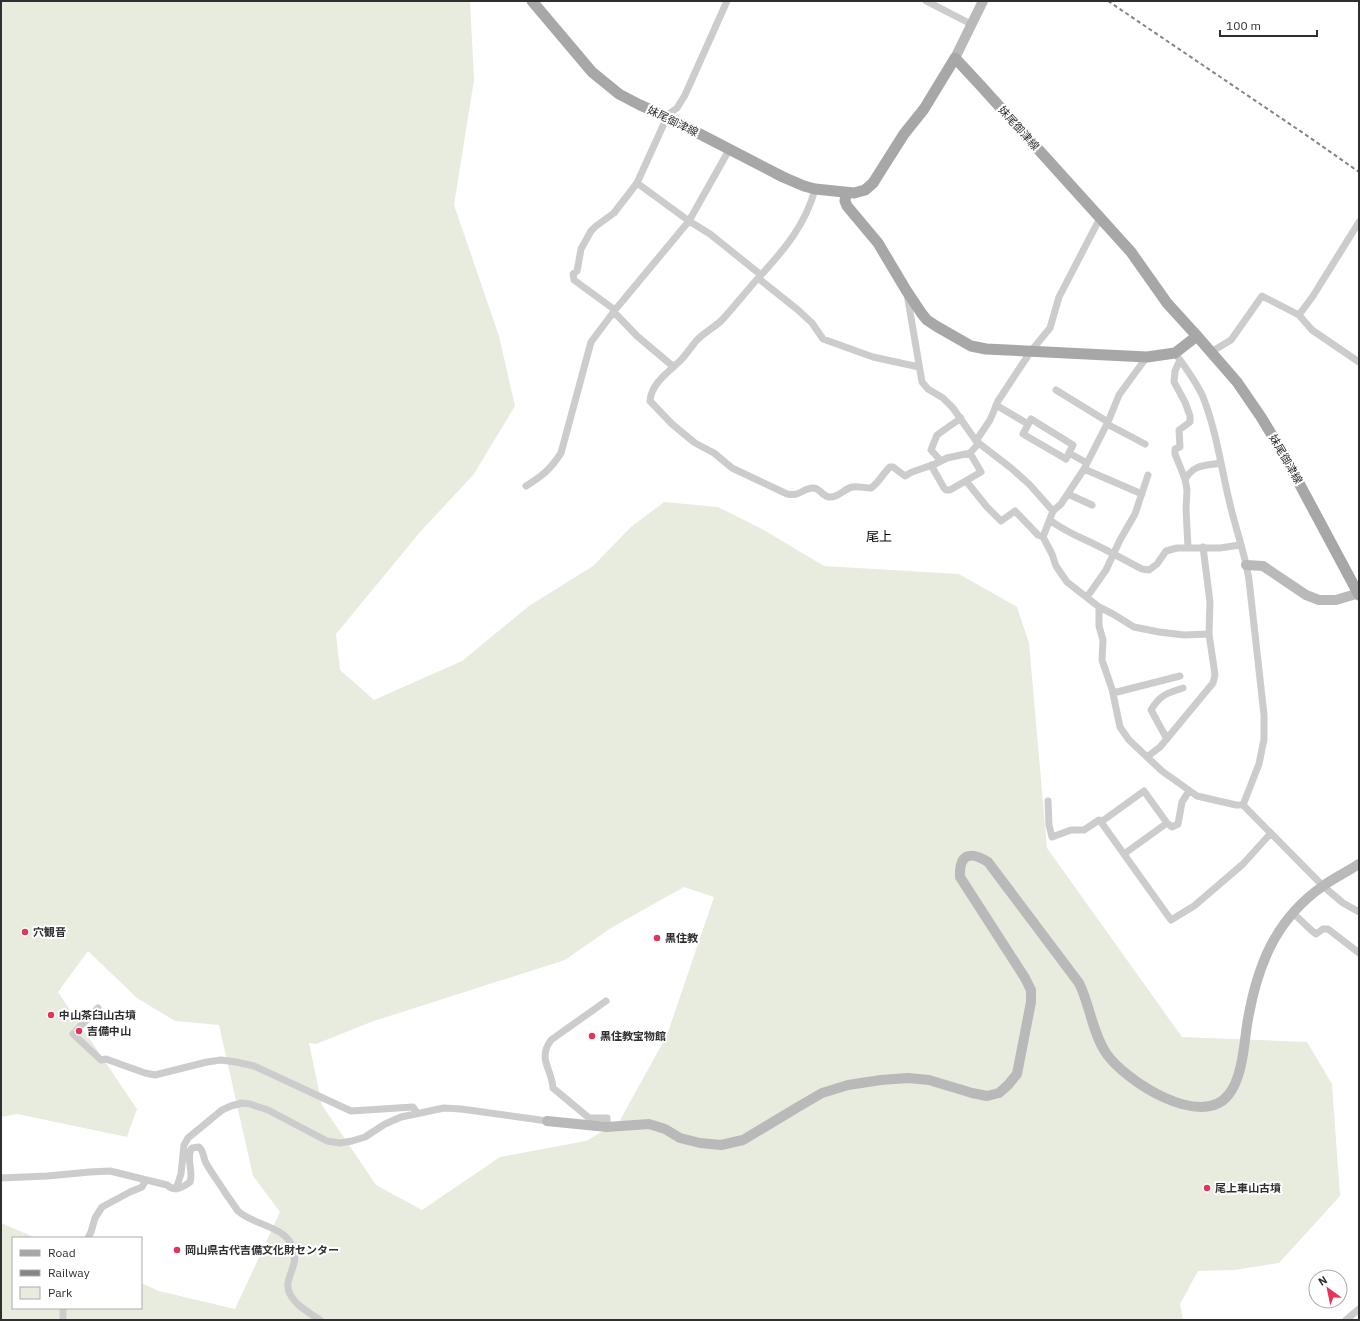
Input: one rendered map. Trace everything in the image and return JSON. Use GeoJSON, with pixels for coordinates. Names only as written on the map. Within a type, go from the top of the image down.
{"type":"FeatureCollection","features":[{"type":"Feature","properties":{"kind":"main road","name":"妹尾御津線"},"geometry":{"type":"LineString","coordinates":[[532,1],[598,78],[619,94],[783,177],[815,189],[854,193],[865,190],[873,183],[904,134],[924,109],[955,58],[1131,252],[1167,303],[1237,382],[1261,417],[1284,455],[1359,595]]}},
{"type":"Feature","properties":{"kind":"main road"},"geometry":{"type":"LineString","coordinates":[[846,193],[845,201],[847,206],[878,243],[922,314],[936,326],[971,346],[986,349],[1147,358],[1178,357],[1197,336]]}},
{"type":"Feature","properties":{"kind":"street"},"geometry":{"type":"LineString","coordinates":[[674,366],[637,336],[614,311],[574,280],[573,274],[577,271],[581,249],[591,231],[614,213],[638,183],[667,117],[677,108],[685,95],[727,1]]}},
{"type":"Feature","properties":{"kind":"street"},"geometry":{"type":"LineString","coordinates":[[926,1],[971,24]]}},
{"type":"Feature","properties":{"kind":"street"},"geometry":{"type":"LineString","coordinates":[[955,58],[982,1]]}},
{"type":"Feature","properties":{"kind":"street"},"geometry":{"type":"LineString","coordinates":[[526,486],[553,466],[560,453],[591,342],[614,311],[688,221],[729,150]]}},
{"type":"Feature","properties":{"kind":"street"},"geometry":{"type":"LineString","coordinates":[[638,183],[688,221],[710,234],[812,323],[823,339],[873,357],[919,367]]}},
{"type":"Feature","properties":{"kind":"street"},"geometry":{"type":"LineString","coordinates":[[815,189],[811,205],[785,248],[730,311],[710,331],[698,339],[681,360],[656,386],[651,395],[650,401],[672,424],[695,443],[714,453],[732,468],[786,494],[794,496],[813,488],[819,490],[824,496],[829,497],[835,496],[853,487],[871,488],[890,467],[893,467],[905,476],[947,458],[970,453],[990,420],[996,405],[1031,351],[1050,328],[1059,297],[1100,218]]}},
{"type":"Feature","properties":{"kind":"street"},"geometry":{"type":"LineString","coordinates":[[1299,315],[1313,296],[1359,222]]}},
{"type":"Feature","properties":{"kind":"street"},"geometry":{"type":"LineString","coordinates":[[906,290],[922,382],[928,389],[942,398],[953,408],[977,442],[1029,484],[1053,511]]}},
{"type":"Feature","properties":{"kind":"street"},"geometry":{"type":"LineString","coordinates":[[1211,352],[1231,340],[1262,296],[1299,315],[1312,330],[1359,362]]}},
{"type":"Feature","properties":{"kind":"street"},"geometry":{"type":"LineString","coordinates":[[1178,357],[1194,381],[1212,422],[1240,545],[1246,565],[1264,715],[1264,739],[1259,764],[1243,805]]}},
{"type":"Feature","properties":{"kind":"street"},"geometry":{"type":"LineString","coordinates":[[1178,357],[1174,382],[1185,402],[1190,416],[1190,422],[1179,430],[1180,447],[1175,449],[1175,454],[1185,479],[1187,490],[1186,509],[1188,547]]}},
{"type":"Feature","properties":{"kind":"street"},"geometry":{"type":"LineString","coordinates":[[1043,537],[1053,511],[1061,504],[1085,466],[1107,423],[1119,395],[1134,373],[1147,358]]}},
{"type":"Feature","properties":{"kind":"street"},"geometry":{"type":"LineString","coordinates":[[1056,390],[1107,423],[1145,444]]}},
{"type":"Feature","properties":{"kind":"street"},"geometry":{"type":"LineString","coordinates":[[996,405],[1028,424]]}},
{"type":"Feature","properties":{"kind":"street"},"geometry":{"type":"LineString","coordinates":[[941,461],[931,450],[937,435],[960,418]]}},
{"type":"Feature","properties":{"kind":"street"},"geometry":{"type":"LineString","coordinates":[[1031,420],[1073,445],[1066,459],[1022,434],[1028,424],[1031,420]]}},
{"type":"Feature","properties":{"kind":"street"},"geometry":{"type":"LineString","coordinates":[[931,465],[946,490],[950,490],[981,472],[970,453]]}},
{"type":"Feature","properties":{"kind":"street"},"geometry":{"type":"LineString","coordinates":[[1069,453],[1085,466],[1142,494]]}},
{"type":"Feature","properties":{"kind":"street"},"geometry":{"type":"LineString","coordinates":[[1185,479],[1191,471],[1196,468],[1221,463]]}},
{"type":"Feature","properties":{"kind":"street"},"geometry":{"type":"LineString","coordinates":[[1087,597],[1106,570],[1120,540],[1135,514],[1148,475]]}},
{"type":"Feature","properties":{"kind":"street"},"geometry":{"type":"LineString","coordinates":[[966,481],[986,507],[1001,521],[1014,511],[1038,535],[1043,537],[1052,554],[1056,566],[1067,582],[1099,607],[1134,627],[1184,635],[1209,634]]}},
{"type":"Feature","properties":{"kind":"street"},"geometry":{"type":"LineString","coordinates":[[1068,494],[1092,505]]}},
{"type":"Feature","properties":{"kind":"street"},"geometry":{"type":"LineString","coordinates":[[1050,520],[1078,537],[1142,569],[1149,570],[1157,564],[1166,551],[1188,547],[1220,548],[1240,545]]}},
{"type":"Feature","properties":{"kind":"street"},"geometry":{"type":"LineString","coordinates":[[1147,757],[1160,747],[1214,683],[1215,675],[1209,634],[1210,602],[1203,547]]}},
{"type":"Feature","properties":{"kind":"street"},"geometry":{"type":"LineString","coordinates":[[1246,565],[1263,566],[1306,595],[1319,600],[1336,600],[1359,595]]}},
{"type":"Feature","properties":{"kind":"street"},"geometry":{"type":"LineString","coordinates":[[1099,607],[1099,626],[1103,640],[1102,660],[1113,692],[1120,727],[1129,740],[1162,771],[1197,796],[1236,805],[1243,805],[1323,886],[1343,903],[1359,912]]}},
{"type":"Feature","properties":{"kind":"street"},"geometry":{"type":"LineString","coordinates":[[1113,692],[1180,676]]}},
{"type":"Feature","properties":{"kind":"street"},"geometry":{"type":"LineString","coordinates":[[1167,739],[1151,710],[1157,700],[1167,693],[1183,688]]}},
{"type":"Feature","properties":{"kind":"street"},"geometry":{"type":"LineString","coordinates":[[1048,801],[1049,825],[1052,837],[1071,830],[1084,830],[1099,820],[1101,822],[1144,791],[1167,823],[1172,827],[1178,824],[1182,802],[1189,791]]}},
{"type":"Feature","properties":{"kind":"street"},"geometry":{"type":"LineString","coordinates":[[1101,822],[1171,920],[1194,906],[1243,864],[1271,833]]}},
{"type":"Feature","properties":{"kind":"street"},"geometry":{"type":"LineString","coordinates":[[1124,854],[1167,823]]}},
{"type":"Feature","properties":{"kind":"street"},"geometry":{"type":"LineString","coordinates":[[176,1189],[181,1174],[184,1145],[188,1138],[222,1110],[242,1103],[268,1110],[327,1141],[340,1143],[365,1137],[401,1116],[444,1108],[455,1108],[547,1122],[608,1127],[649,1124],[665,1129],[680,1138],[700,1143],[721,1145],[743,1140],[822,1094],[848,1085],[908,1078],[929,1080],[987,1096],[999,1093],[1017,1074],[1031,1002],[1031,990],[1025,978],[960,877],[962,862],[966,857],[973,855],[988,862],[1079,983],[1085,996],[1097,1037],[1106,1053],[1114,1063],[1145,1088],[1165,1098],[1183,1105],[1198,1108],[1210,1107],[1228,1096],[1235,1086],[1251,1003],[1260,967],[1277,934],[1293,913],[1308,898],[1323,886],[1359,864]]}},
{"type":"Feature","properties":{"kind":"street"},"geometry":{"type":"LineString","coordinates":[[1293,913],[1316,934],[1323,929],[1328,929],[1359,953]]}},
{"type":"Feature","properties":{"kind":"street"},"geometry":{"type":"LineString","coordinates":[[606,1001],[551,1040],[544,1052],[548,1070],[553,1082],[553,1088],[589,1118],[607,1118],[608,1127]]}},
{"type":"Feature","properties":{"kind":"street"},"geometry":{"type":"LineString","coordinates":[[98,1008],[72,1034],[101,1060],[106,1059],[155,1075],[207,1062],[221,1060],[236,1062],[254,1066],[351,1111],[413,1107],[417,1113]]}},
{"type":"Feature","properties":{"kind":"street"},"geometry":{"type":"LineString","coordinates":[[1,1178],[110,1172],[167,1185],[171,1189],[176,1189],[190,1182],[192,1174],[189,1153],[192,1148],[199,1147],[202,1150],[206,1163],[238,1211],[280,1233],[290,1242],[295,1257],[294,1267],[288,1281],[290,1294],[298,1304],[320,1320]]}},
{"type":"Feature","properties":{"kind":"street"},"geometry":{"type":"LineString","coordinates":[[88,1237],[95,1218],[102,1207],[142,1187],[146,1180]]}},
{"type":"Feature","properties":{"kind":"street"},"geometry":{"type":"LineString","coordinates":[[63,1309],[63,1320]]}},
{"type":"Feature","properties":{"kind":"street"},"geometry":{"type":"LineString","coordinates":[[1346,1320],[1359,1309]]}},
{"type":"Feature","properties":{"kind":"green space"},"geometry":{"type":"Polygon","coordinates":[[[1,1],[470,1],[474,80],[454,205],[499,336],[515,406],[474,474],[421,531],[336,634],[340,670],[374,700],[462,661],[529,606],[593,566],[631,527],[664,502],[718,507],[762,529],[824,566],[959,574],[1017,607],[1029,643],[1047,848],[1182,1037],[1307,1042],[1332,1084],[1340,1196],[1279,1263],[1235,1270],[1198,1271],[1180,1304],[1183,1320],[1,1320],[1,1223],[34,1237],[12,1237],[12,1309],[142,1309],[142,1283],[159,1291],[235,1309],[280,1212],[253,1176],[219,1025],[175,1021],[137,998],[88,951],[58,992],[137,1109],[127,1137],[17,1114],[1,1117],[1,1]],[[684,887],[611,928],[565,960],[371,1022],[316,1044],[309,1043],[322,1105],[376,1185],[422,1210],[500,1157],[586,1141],[619,1122],[667,1035],[714,897],[684,887]]]}},
{"type":"Feature","properties":{"kind":"railway"},"geometry":{"type":"LineString","coordinates":[[1108,1],[1359,172]]}},
{"type":"Feature","properties":{"kind":"place","name":"穴観音"},"geometry":{"type":"Point","coordinates":[25,932]}},
{"type":"Feature","properties":{"kind":"place","name":"黒住教"},"geometry":{"type":"Point","coordinates":[657,938]}},
{"type":"Feature","properties":{"kind":"place","name":"中山茶臼山古墳"},"geometry":{"type":"Point","coordinates":[51,1015]}},
{"type":"Feature","properties":{"kind":"place","name":"吉備中山"},"geometry":{"type":"Point","coordinates":[79,1031]}},
{"type":"Feature","properties":{"kind":"place","name":"黒住教宝物館"},"geometry":{"type":"Point","coordinates":[592,1036]}},
{"type":"Feature","properties":{"kind":"place","name":"尾上車山古墳"},"geometry":{"type":"Point","coordinates":[1207,1188]}},
{"type":"Feature","properties":{"kind":"place","name":"岡山県古代吉備文化財センター"},"geometry":{"type":"Point","coordinates":[177,1250]}},
{"type":"Feature","properties":{"kind":"district","name":"尾上"},"geometry":{"type":"Point","coordinates":[879,536]}}]}
